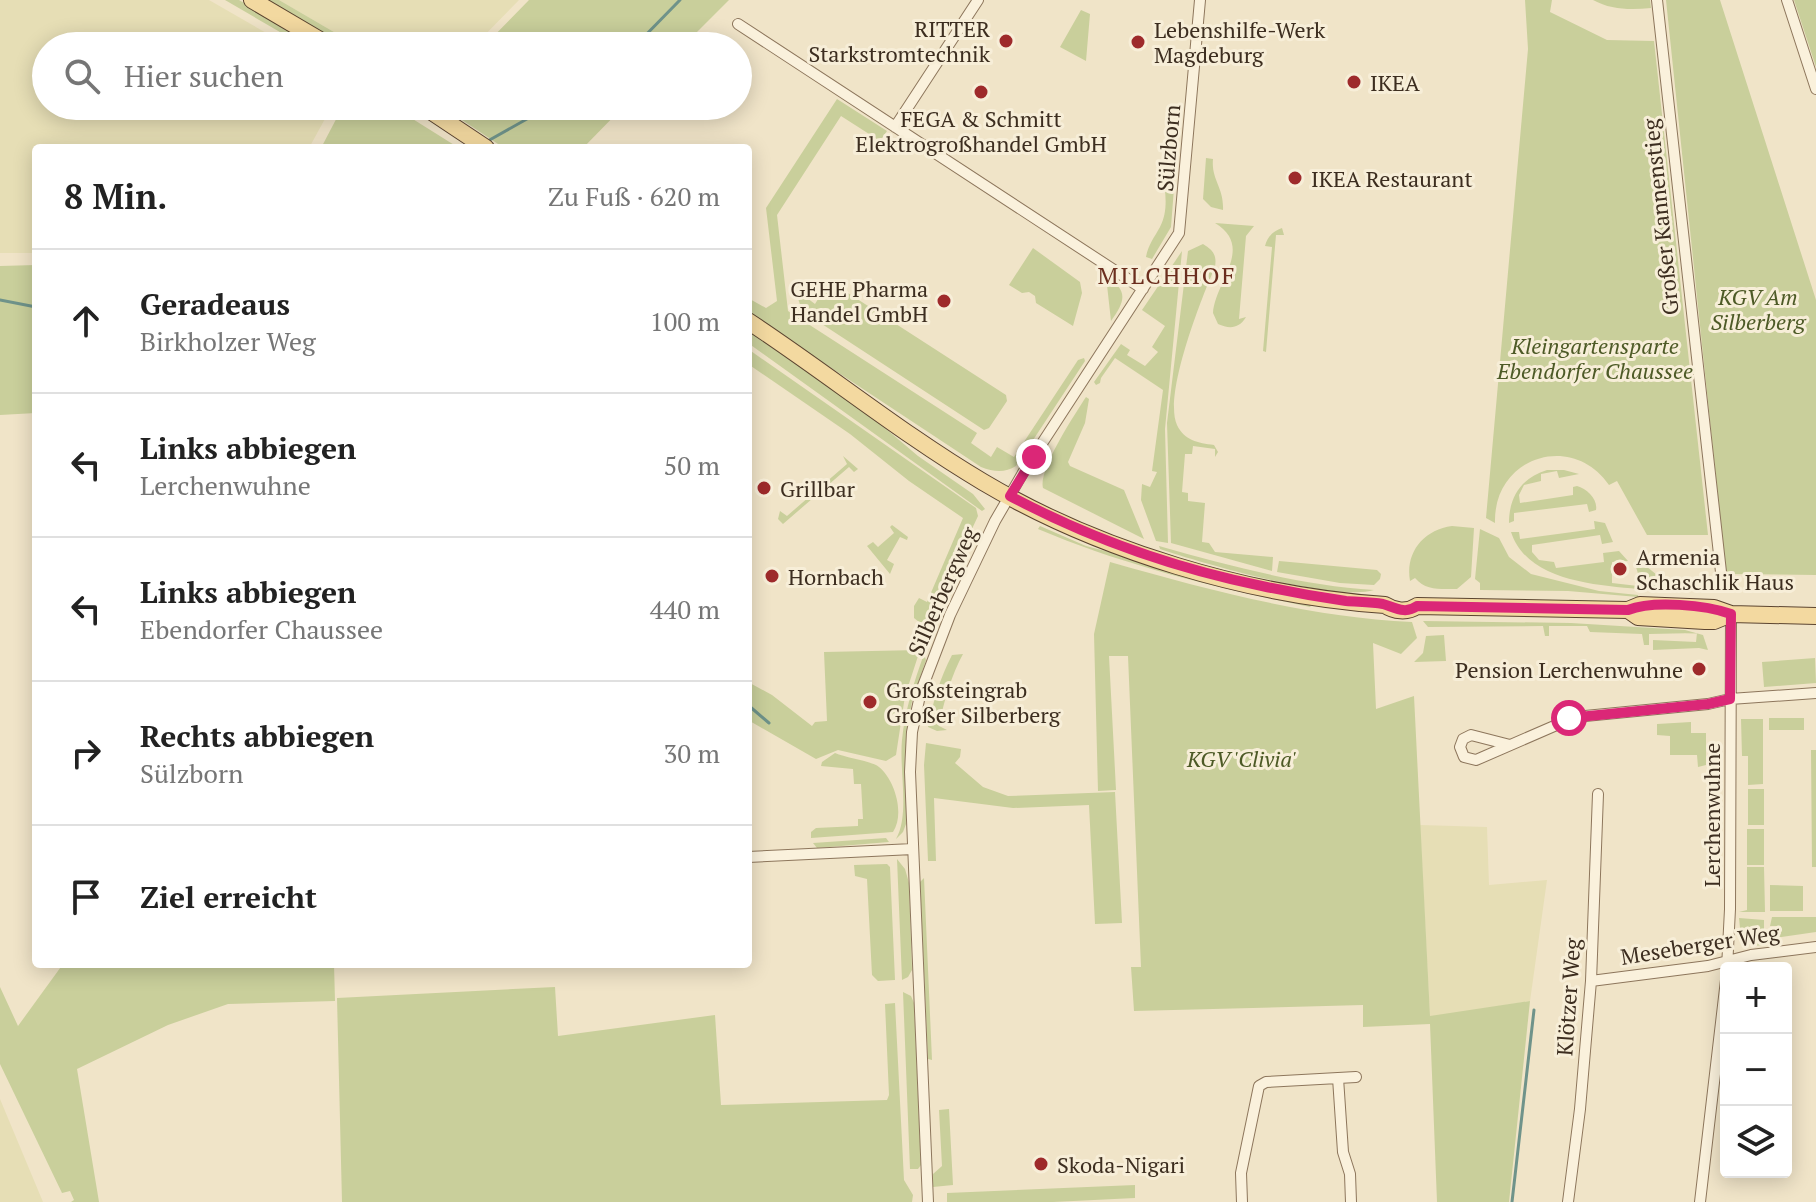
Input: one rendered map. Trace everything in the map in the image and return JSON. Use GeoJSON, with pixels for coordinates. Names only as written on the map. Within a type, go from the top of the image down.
{"type":"FeatureCollection","features":[{"type":"Feature","properties":{"kind":"main road"},"geometry":{"type":"LineString","coordinates":[[252,0],[306,32]]}},
{"type":"Feature","properties":{"kind":"main road"},"geometry":{"type":"LineString","coordinates":[[444,120],[480,144]]}},
{"type":"Feature","properties":{"kind":"main road"},"geometry":{"type":"LineString","coordinates":[[752,324],[975,477],[1090,535],[1186,567],[1297,593],[1385,605],[1394,600],[1410,601],[1417,606],[1628,610],[1640,605],[1705,607],[1731,614],[1816,616]]}},
{"type":"Feature","properties":{"kind":"street"},"geometry":{"type":"LineString","coordinates":[[895,127],[978,0]]}},
{"type":"Feature","properties":{"kind":"street","name":"Sülzborn"},"geometry":{"type":"LineString","coordinates":[[1010,496],[1175,241],[1181,227],[1200,0]]}},
{"type":"Feature","properties":{"kind":"street","name":"Großer Kannenstieg"},"geometry":{"type":"LineString","coordinates":[[1657,0],[1721,572]]}},
{"type":"Feature","properties":{"kind":"street"},"geometry":{"type":"LineString","coordinates":[[1787,0],[1816,89]]}},
{"type":"Feature","properties":{"kind":"street"},"geometry":{"type":"LineString","coordinates":[[738,24],[750,32]]}},
{"type":"Feature","properties":{"kind":"street"},"geometry":{"type":"LineString","coordinates":[[752,33],[1143,289]]}},
{"type":"Feature","properties":{"kind":"street","name":"Silberbergweg"},"geometry":{"type":"LineString","coordinates":[[928,1202],[910,766],[918,701],[950,615],[1010,496]]}},
{"type":"Feature","properties":{"kind":"street","name":"Lerchenwuhne"},"geometry":{"type":"LineString","coordinates":[[1727,962],[1731,614]]}},
{"type":"Feature","properties":{"kind":"street"},"geometry":{"type":"LineString","coordinates":[[1510,745],[1575,717],[1708,704],[1730,699],[1816,693]]}},
{"type":"Feature","properties":{"kind":"street","name":"Klötzer Weg"},"geometry":{"type":"LineString","coordinates":[[1568,1202],[1591,981],[1598,794]]}},
{"type":"Feature","properties":{"kind":"street"},"geometry":{"type":"LineString","coordinates":[[752,857],[913,849]]}},
{"type":"Feature","properties":{"kind":"street","name":"Meseberger Weg"},"geometry":{"type":"LineString","coordinates":[[1734,962],[1751,955],[1816,947]]}},
{"type":"Feature","properties":{"kind":"street","name":"Meseberger Weg"},"geometry":{"type":"LineString","coordinates":[[1591,981],[1720,966]]}},
{"type":"Feature","properties":{"kind":"street"},"geometry":{"type":"LineString","coordinates":[[1700,1202],[1720,1031]]}},
{"type":"Feature","properties":{"kind":"street"},"geometry":{"type":"LineString","coordinates":[[1242,1202],[1241,1173],[1261,1084],[1356,1077]]}},
{"type":"Feature","properties":{"kind":"street"},"geometry":{"type":"LineString","coordinates":[[1338,1078],[1343,1152],[1350,1174],[1351,1202]]}},
{"type":"Feature","properties":{"kind":"shaded area"},"geometry":{"type":"Polygon","coordinates":[[[0,0],[209,0],[265,32],[32,32],[32,120],[324,120],[311,144],[32,144],[32,253],[0,253],[0,0]]]}},
{"type":"Feature","properties":{"kind":"shaded area"},"geometry":{"type":"Polygon","coordinates":[[[279,0],[519,0],[488,32],[334,32],[279,0]]]}},
{"type":"Feature","properties":{"kind":"shaded area"},"geometry":{"type":"Polygon","coordinates":[[[1420,825],[1487,827],[1489,885],[1547,880],[1530,1001],[1430,1017],[1420,825]]]}},
{"type":"Feature","properties":{"kind":"shaded area"},"geometry":{"type":"Polygon","coordinates":[[[0,1099],[43,1202],[0,1202],[0,1099]]]}},
{"type":"Feature","properties":{"kind":"green space"},"geometry":{"type":"Polygon","coordinates":[[[225,0],[239,0],[293,32],[280,32],[225,0]]]}},
{"type":"Feature","properties":{"kind":"green space"},"geometry":{"type":"Polygon","coordinates":[[[255,0],[279,0],[334,32],[310,32],[255,0]]]}},
{"type":"Feature","properties":{"kind":"green space"},"geometry":{"type":"Polygon","coordinates":[[[529,0],[729,0],[697,32],[498,32],[529,0]]]}},
{"type":"Feature","properties":{"kind":"green space","name":"Kleingartensparte Ebendorfer Chaussee"},"geometry":{"type":"Polygon","coordinates":[[[1525,0],[1552,0],[1550,12],[1607,40],[1654,41],[1708,535],[1647,535],[1617,481],[1609,485],[1593,468],[1575,459],[1556,456],[1537,459],[1520,468],[1507,482],[1498,500],[1495,523],[1486,518],[1528,49],[1525,0]]]}},
{"type":"Feature","properties":{"kind":"green space"},"geometry":{"type":"Polygon","coordinates":[[[1593,0],[1650,0],[1651,8],[1621,8],[1593,0]]]}},
{"type":"Feature","properties":{"kind":"green space","name":"KGV Am Silberberg"},"geometry":{"type":"Polygon","coordinates":[[[1666,0],[1720,0],[1816,300],[1816,575],[1726,574],[1666,0]]]}},
{"type":"Feature","properties":{"kind":"green space"},"geometry":{"type":"Polygon","coordinates":[[[1794,0],[1816,0],[1816,67],[1794,0]]]}},
{"type":"Feature","properties":{"kind":"green space"},"geometry":{"type":"Polygon","coordinates":[[[1081,10],[1090,14],[1086,61],[1060,47],[1081,10]]]}},
{"type":"Feature","properties":{"kind":"green space"},"geometry":{"type":"Polygon","coordinates":[[[837,99],[887,131],[880,141],[841,116],[777,215],[788,311],[977,433],[971,443],[991,457],[997,447],[1014,457],[1078,360],[1084,358],[1085,361],[1016,466],[999,471],[981,467],[752,316],[752,300],[766,308],[777,301],[766,208],[837,99]]]}},
{"type":"Feature","properties":{"kind":"green space"},"geometry":{"type":"Polygon","coordinates":[[[336,120],[414,120],[453,144],[323,144],[336,120]]]}},
{"type":"Feature","properties":{"kind":"green space"},"geometry":{"type":"Polygon","coordinates":[[[462,120],[610,120],[587,144],[498,144],[462,120]]]}},
{"type":"Feature","properties":{"kind":"green space"},"geometry":{"type":"Polygon","coordinates":[[[1206,158],[1213,159],[1223,210],[1211,207],[1203,199],[1206,158]]]}},
{"type":"Feature","properties":{"kind":"green space"},"geometry":{"type":"Polygon","coordinates":[[[1163,173],[1175,175],[1171,227],[1152,259],[1146,257],[1147,253],[1163,221],[1165,207],[1163,173]]]}},
{"type":"Feature","properties":{"kind":"green space"},"geometry":{"type":"Polygon","coordinates":[[[1215,223],[1254,226],[1246,236],[1239,319],[1246,317],[1234,327],[1218,324],[1213,313],[1232,254],[1232,243],[1226,232],[1215,223]]]}},
{"type":"Feature","properties":{"kind":"green space"},"geometry":{"type":"Polygon","coordinates":[[[1282,228],[1284,235],[1276,235],[1266,352],[1263,351],[1272,247],[1265,246],[1271,235],[1282,228]]]}},
{"type":"Feature","properties":{"kind":"green space"},"geometry":{"type":"Polygon","coordinates":[[[1203,244],[1214,253],[1215,267],[1179,370],[1174,411],[1183,434],[1197,442],[1214,445],[1218,452],[1215,457],[1215,449],[1193,446],[1192,454],[1185,454],[1182,492],[1188,493],[1188,501],[1205,503],[1202,542],[1209,543],[1215,552],[1273,557],[1272,571],[1171,543],[1167,423],[1188,251],[1203,244]]]}},
{"type":"Feature","properties":{"kind":"green space"},"geometry":{"type":"Polygon","coordinates":[[[1033,248],[1080,282],[1082,293],[1073,326],[1036,303],[1035,296],[1029,292],[1022,293],[1009,285],[1033,248]]]}},
{"type":"Feature","properties":{"kind":"green space"},"geometry":{"type":"Polygon","coordinates":[[[1182,251],[1165,429],[1168,543],[1156,541],[1141,500],[1142,484],[1150,487],[1157,472],[1152,471],[1163,390],[1115,358],[1100,383],[1096,385],[1094,382],[1121,344],[1130,350],[1127,355],[1145,366],[1158,352],[1152,347],[1165,326],[1142,310],[1182,251]]]}},
{"type":"Feature","properties":{"kind":"green space"},"geometry":{"type":"Polygon","coordinates":[[[32,265],[32,413],[0,415],[0,266],[32,265]]]}},
{"type":"Feature","properties":{"kind":"green space"},"geometry":{"type":"Polygon","coordinates":[[[1106,276],[1118,287],[1122,297],[1111,321],[1106,276]]]}},
{"type":"Feature","properties":{"kind":"green space"},"geometry":{"type":"Polygon","coordinates":[[[805,280],[814,286],[807,298],[815,304],[823,291],[828,294],[834,284],[1006,395],[1007,401],[989,428],[984,430],[802,311],[796,292],[805,280]]]}},
{"type":"Feature","properties":{"kind":"green space"},"geometry":{"type":"Polygon","coordinates":[[[752,333],[846,395],[918,456],[973,494],[985,509],[982,511],[752,346],[752,333]]]}},
{"type":"Feature","properties":{"kind":"green space"},"geometry":{"type":"Polygon","coordinates":[[[752,352],[976,508],[978,516],[928,623],[914,618],[914,606],[919,598],[927,602],[963,518],[909,481],[850,434],[752,367],[752,352]]]}},
{"type":"Feature","properties":{"kind":"green space"},"geometry":{"type":"Polygon","coordinates":[[[1086,397],[1089,399],[1085,423],[1068,462],[1070,466],[1124,490],[1144,539],[1043,488],[1052,456],[1086,397]]]}},
{"type":"Feature","properties":{"kind":"green space"},"geometry":{"type":"Polygon","coordinates":[[[843,456],[858,469],[854,472],[849,467],[783,524],[778,519],[780,511],[787,516],[847,464],[843,456]]]}},
{"type":"Feature","properties":{"kind":"green space"},"geometry":{"type":"Polygon","coordinates":[[[1547,470],[1564,470],[1579,474],[1559,478],[1557,471],[1541,474],[1541,481],[1524,485],[1519,495],[1520,503],[1573,495],[1573,487],[1577,486],[1591,495],[1596,510],[1589,512],[1587,504],[1514,513],[1514,521],[1509,523],[1511,505],[1518,490],[1530,478],[1547,470]]]}},
{"type":"Feature","properties":{"kind":"green space"},"geometry":{"type":"Polygon","coordinates":[[[1594,521],[1605,523],[1613,542],[1602,544],[1600,535],[1532,545],[1532,552],[1539,560],[1554,562],[1556,568],[1604,562],[1603,553],[1619,551],[1628,561],[1612,562],[1612,583],[1638,586],[1638,589],[1583,582],[1547,571],[1519,548],[1511,532],[1519,532],[1520,539],[1595,529],[1594,521]]]}},
{"type":"Feature","properties":{"kind":"green space"},"geometry":{"type":"Polygon","coordinates":[[[892,525],[908,537],[907,540],[900,537],[887,560],[894,564],[890,574],[867,546],[873,542],[878,547],[894,533],[890,527],[892,525]]]}},
{"type":"Feature","properties":{"kind":"green space"},"geometry":{"type":"Polygon","coordinates":[[[1040,526],[1086,546],[1312,604],[1310,607],[1172,575],[1071,542],[1038,529],[1040,526]]]}},
{"type":"Feature","properties":{"kind":"green space"},"geometry":{"type":"Polygon","coordinates":[[[1452,526],[1474,528],[1471,577],[1457,589],[1429,587],[1415,578],[1410,581],[1410,561],[1418,544],[1432,532],[1452,526]]]}},
{"type":"Feature","properties":{"kind":"green space"},"geometry":{"type":"Polygon","coordinates":[[[1480,529],[1499,538],[1509,557],[1531,574],[1638,597],[1568,591],[1480,590],[1480,583],[1475,579],[1480,529]]]}},
{"type":"Feature","properties":{"kind":"green space"},"geometry":{"type":"Polygon","coordinates":[[[1159,546],[1292,579],[1374,590],[1330,591],[1300,586],[1205,563],[1160,549],[1159,546]]]}},
{"type":"Feature","properties":{"kind":"green space"},"geometry":{"type":"Polygon","coordinates":[[[1279,561],[1377,570],[1381,574],[1374,585],[1340,583],[1277,572],[1279,561]]]}},
{"type":"Feature","properties":{"kind":"green space","name":"KGV 'Clivia'"},"geometry":{"type":"Polygon","coordinates":[[[1110,562],[1297,608],[1412,622],[1417,638],[1401,654],[1373,643],[1376,709],[1414,696],[1430,1016],[1530,1001],[1509,1202],[1437,1202],[1430,1024],[1363,1027],[1363,1005],[1134,1011],[1131,967],[1141,967],[1128,656],[1109,656],[1116,790],[1098,791],[1094,634],[1110,562]]]}},
{"type":"Feature","properties":{"kind":"green space"},"geometry":{"type":"Polygon","coordinates":[[[1641,562],[1675,584],[1675,589],[1643,589],[1635,564],[1641,562]]]}},
{"type":"Feature","properties":{"kind":"green space"},"geometry":{"type":"Polygon","coordinates":[[[1423,621],[1571,623],[1696,633],[1649,634],[1649,645],[1644,645],[1642,634],[1590,632],[1587,626],[1549,626],[1549,636],[1545,636],[1543,626],[1428,627],[1423,621]]]}},
{"type":"Feature","properties":{"kind":"green space"},"geometry":{"type":"Polygon","coordinates":[[[1697,633],[1703,635],[1708,650],[1653,650],[1653,640],[1696,642],[1697,633]]]}},
{"type":"Feature","properties":{"kind":"green space"},"geometry":{"type":"Polygon","coordinates":[[[1444,635],[1446,661],[1414,662],[1423,653],[1426,636],[1444,635]]]}},
{"type":"Feature","properties":{"kind":"green space"},"geometry":{"type":"Polygon","coordinates":[[[920,650],[905,696],[896,755],[886,761],[838,750],[816,759],[752,722],[752,684],[772,695],[812,726],[815,722],[827,721],[824,652],[920,650]]]}},
{"type":"Feature","properties":{"kind":"green space"},"geometry":{"type":"Polygon","coordinates":[[[924,654],[926,660],[912,701],[906,735],[906,824],[896,839],[902,818],[903,729],[924,654]]]}},
{"type":"Feature","properties":{"kind":"green space"},"geometry":{"type":"Polygon","coordinates":[[[963,654],[941,716],[939,726],[947,730],[937,731],[928,727],[937,690],[952,655],[963,654]]]}},
{"type":"Feature","properties":{"kind":"green space"},"geometry":{"type":"Polygon","coordinates":[[[1815,658],[1816,683],[1764,687],[1762,662],[1815,658]]]}},
{"type":"Feature","properties":{"kind":"green space"},"geometry":{"type":"Polygon","coordinates":[[[1769,718],[1804,718],[1804,730],[1769,730],[1769,718]]]}},
{"type":"Feature","properties":{"kind":"green space"},"geometry":{"type":"Polygon","coordinates":[[[1741,719],[1763,719],[1763,784],[1748,785],[1748,756],[1742,756],[1741,719]]]}},
{"type":"Feature","properties":{"kind":"green space"},"geometry":{"type":"Polygon","coordinates":[[[1691,722],[1691,733],[1706,733],[1706,765],[1698,767],[1697,755],[1670,755],[1670,736],[1657,735],[1657,724],[1691,722]]]}},
{"type":"Feature","properties":{"kind":"green space"},"geometry":{"type":"Polygon","coordinates":[[[926,743],[961,749],[955,763],[983,787],[1008,796],[1115,792],[1122,923],[1095,924],[1089,805],[1013,808],[934,798],[936,861],[928,861],[926,743]]]}},
{"type":"Feature","properties":{"kind":"green space"},"geometry":{"type":"Polygon","coordinates":[[[1811,750],[1816,750],[1816,867],[1812,867],[1811,750]]]}},
{"type":"Feature","properties":{"kind":"green space"},"geometry":{"type":"Polygon","coordinates":[[[835,753],[876,765],[885,773],[894,789],[898,807],[893,832],[811,838],[811,832],[816,828],[858,826],[858,819],[863,819],[861,784],[854,784],[853,769],[821,766],[835,753]]]}},
{"type":"Feature","properties":{"kind":"green space"},"geometry":{"type":"Polygon","coordinates":[[[1748,789],[1764,789],[1764,825],[1748,825],[1748,789]]]}},
{"type":"Feature","properties":{"kind":"green space"},"geometry":{"type":"Polygon","coordinates":[[[1747,829],[1764,829],[1764,865],[1747,865],[1747,829]]]}},
{"type":"Feature","properties":{"kind":"green space"},"geometry":{"type":"Polygon","coordinates":[[[886,838],[889,842],[817,848],[813,843],[886,838]]]}},
{"type":"Feature","properties":{"kind":"green space"},"geometry":{"type":"Polygon","coordinates":[[[897,859],[905,869],[909,883],[912,970],[902,980],[897,859]]]}},
{"type":"Feature","properties":{"kind":"green space"},"geometry":{"type":"Polygon","coordinates":[[[887,864],[890,867],[895,980],[878,981],[872,975],[867,879],[855,876],[854,865],[887,864]]]}},
{"type":"Feature","properties":{"kind":"green space"},"geometry":{"type":"Polygon","coordinates":[[[1747,867],[1764,867],[1765,912],[1739,912],[1747,910],[1747,867]]]}},
{"type":"Feature","properties":{"kind":"green space"},"geometry":{"type":"Polygon","coordinates":[[[924,878],[932,1060],[928,1059],[920,882],[924,878]]]}},
{"type":"Feature","properties":{"kind":"green space"},"geometry":{"type":"Polygon","coordinates":[[[1770,885],[1803,886],[1803,911],[1770,911],[1770,885]]]}},
{"type":"Feature","properties":{"kind":"green space"},"geometry":{"type":"Polygon","coordinates":[[[1772,917],[1816,917],[1816,932],[1775,938],[1774,945],[1771,944],[1771,935],[1781,934],[1781,926],[1770,926],[1772,917]]]}},
{"type":"Feature","properties":{"kind":"green space"},"geometry":{"type":"Polygon","coordinates":[[[1739,918],[1764,920],[1764,945],[1752,946],[1741,938],[1739,918]]]}},
{"type":"Feature","properties":{"kind":"green space"},"geometry":{"type":"Polygon","coordinates":[[[60,968],[334,968],[335,1001],[228,1004],[168,1025],[77,1069],[99,1202],[71,1202],[74,1200],[70,1191],[62,1193],[0,1064],[0,987],[18,1026],[60,968]]]}},
{"type":"Feature","properties":{"kind":"green space"},"geometry":{"type":"Polygon","coordinates":[[[555,987],[558,1036],[715,1015],[721,1105],[887,1100],[885,1004],[895,1003],[904,1180],[913,1195],[912,1202],[342,1202],[337,998],[555,987]]]}},
{"type":"Feature","properties":{"kind":"green space"},"geometry":{"type":"Polygon","coordinates":[[[903,992],[911,996],[914,1003],[921,1165],[918,1169],[910,1169],[903,992]]]}},
{"type":"Feature","properties":{"kind":"green space"},"geometry":{"type":"Polygon","coordinates":[[[949,1109],[953,1185],[933,1187],[933,1174],[942,1166],[939,1110],[949,1109]]]}},
{"type":"Feature","properties":{"kind":"green space"},"geometry":{"type":"Polygon","coordinates":[[[1135,1185],[1135,1198],[947,1202],[947,1193],[1135,1185]]]}},
{"type":"Feature","properties":{"kind":"waterway"},"geometry":{"type":"LineString","coordinates":[[649,32],[680,0]]}},
{"type":"Feature","properties":{"kind":"waterway"},"geometry":{"type":"LineString","coordinates":[[486,142],[525,120]]}},
{"type":"Feature","properties":{"kind":"waterway"},"geometry":{"type":"LineString","coordinates":[[0,300],[32,306]]}},
{"type":"Feature","properties":{"kind":"waterway"},"geometry":{"type":"LineString","coordinates":[[752,708],[769,723]]}},
{"type":"Feature","properties":{"kind":"waterway"},"geometry":{"type":"LineString","coordinates":[[1512,1202],[1534,1010]]}},
{"type":"Feature","properties":{"kind":"place","name":"RITTER Starkstromtechnik"},"geometry":{"type":"Point","coordinates":[1006,41]}},
{"type":"Feature","properties":{"kind":"place","name":"Lebenshilfe-Werk Magdeburg"},"geometry":{"type":"Point","coordinates":[1138,42]}},
{"type":"Feature","properties":{"kind":"place","name":"IKEA"},"geometry":{"type":"Point","coordinates":[1354,82]}},
{"type":"Feature","properties":{"kind":"place","name":"FEGA & Schmitt Elektrogroßhandel GmbH"},"geometry":{"type":"Point","coordinates":[981,92]}},
{"type":"Feature","properties":{"kind":"place","name":"IKEA Restaurant"},"geometry":{"type":"Point","coordinates":[1295,178]}},
{"type":"Feature","properties":{"kind":"place","name":"GEHE Pharma Handel GmbH"},"geometry":{"type":"Point","coordinates":[944,301]}},
{"type":"Feature","properties":{"kind":"place","name":"Grillbar"},"geometry":{"type":"Point","coordinates":[764,488]}},
{"type":"Feature","properties":{"kind":"place","name":"Armenia Schaschlik Haus"},"geometry":{"type":"Point","coordinates":[1620,569]}},
{"type":"Feature","properties":{"kind":"place","name":"Hornbach"},"geometry":{"type":"Point","coordinates":[772,576]}},
{"type":"Feature","properties":{"kind":"place","name":"Pension Lerchenwuhne"},"geometry":{"type":"Point","coordinates":[1699,669]}},
{"type":"Feature","properties":{"kind":"place","name":"Großsteingrab Großer Silberberg"},"geometry":{"type":"Point","coordinates":[870,702]}},
{"type":"Feature","properties":{"kind":"place","name":"Skoda-Nigari"},"geometry":{"type":"Point","coordinates":[1041,1164]}},
{"type":"Feature","properties":{"kind":"district","name":"MILCHHOF"},"geometry":{"type":"Point","coordinates":[1167,275]}},
{"type":"Feature","properties":{"kind":"route"},"geometry":{"type":"LineString","coordinates":[[1034,457],[1010,496],[1079,530],[1125,548],[1258,585],[1385,605],[1392,610],[1412,610],[1417,606],[1628,610],[1640,605],[1714,608],[1731,614],[1730,699],[1569,718]]}}]}
